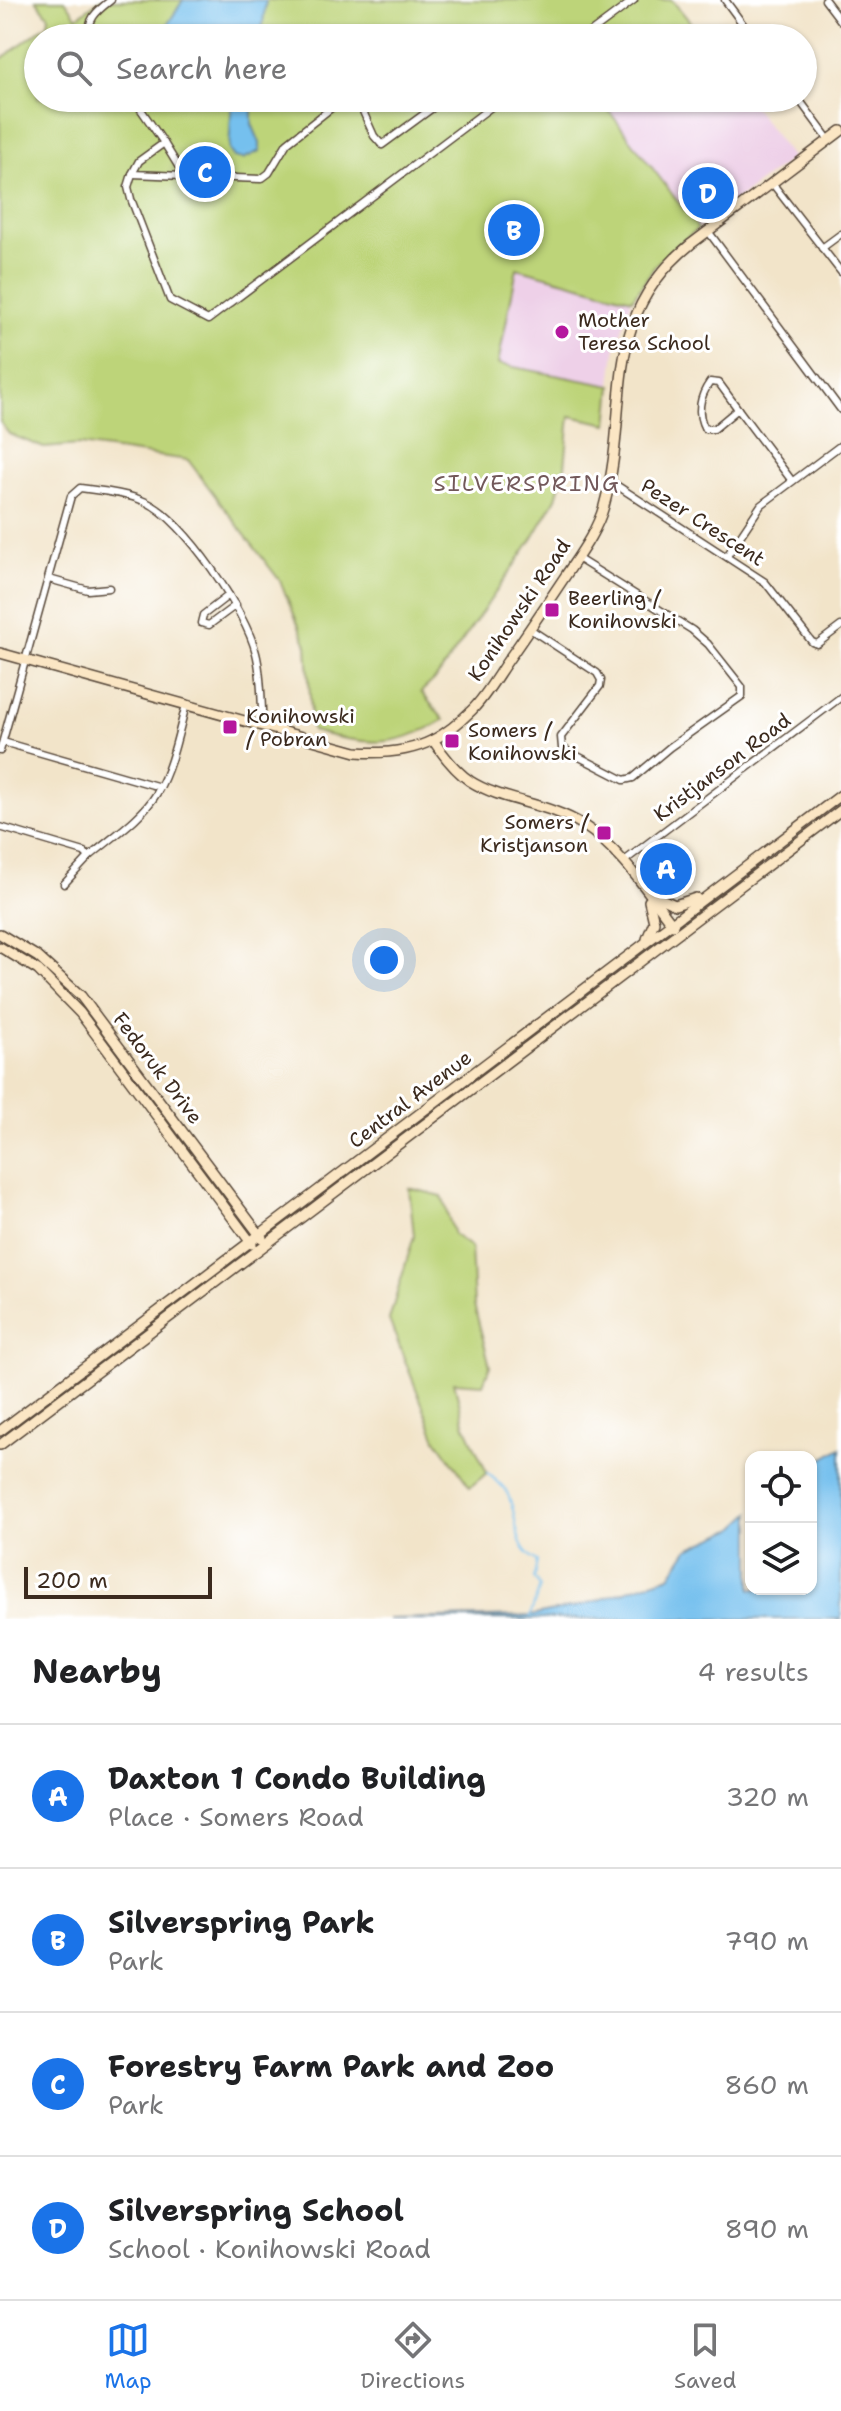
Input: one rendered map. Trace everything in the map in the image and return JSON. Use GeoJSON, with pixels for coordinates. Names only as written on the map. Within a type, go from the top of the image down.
{"type":"FeatureCollection","features":[{"type":"Feature","properties":{"kind":"main road","name":"Konihowski Road"},"geometry":{"type":"LineString","coordinates":[[0,653],[356,752],[382,754],[433,740],[474,708],[577,558],[602,511],[610,481],[624,352],[638,308],[652,282],[669,262],[841,131]]}},
{"type":"Feature","properties":{"kind":"main road"},"geometry":{"type":"LineString","coordinates":[[433,740],[444,757],[471,781],[494,792],[559,812],[599,837],[623,862],[678,932]]}},
{"type":"Feature","properties":{"kind":"main road","name":"Central Avenue"},"geometry":{"type":"LineString","coordinates":[[0,1431],[841,795]]}},
{"type":"Feature","properties":{"kind":"main road","name":"Central Avenue"},"geometry":{"type":"LineString","coordinates":[[0,1445],[841,810]]}},
{"type":"Feature","properties":{"kind":"main road"},"geometry":{"type":"LineString","coordinates":[[645,890],[666,903],[680,905],[714,890]]}},
{"type":"Feature","properties":{"kind":"main road"},"geometry":{"type":"LineString","coordinates":[[644,943],[654,922],[645,890]]}},
{"type":"Feature","properties":{"kind":"main road","name":"Fedoruk Drive"},"geometry":{"type":"LineString","coordinates":[[0,934],[38,957],[81,996],[266,1244]]}},
{"type":"Feature","properties":{"kind":"main road","name":"Fedoruk Drive"},"geometry":{"type":"LineString","coordinates":[[0,947],[38,970],[80,1013],[256,1251]]}},
{"type":"Feature","properties":{"kind":"street"},"geometry":{"type":"LineString","coordinates":[[89,24],[91,17],[111,0]]}},
{"type":"Feature","properties":{"kind":"street"},"geometry":{"type":"LineString","coordinates":[[602,24],[634,0]]}},
{"type":"Feature","properties":{"kind":"street"},"geometry":{"type":"LineString","coordinates":[[725,0],[743,24]]}},
{"type":"Feature","properties":{"kind":"street"},"geometry":{"type":"LineString","coordinates":[[825,0],[841,21]]}},
{"type":"Feature","properties":{"kind":"street"},"geometry":{"type":"LineString","coordinates":[[143,112],[183,174]]}},
{"type":"Feature","properties":{"kind":"street"},"geometry":{"type":"LineString","coordinates":[[132,174],[261,179],[269,173],[287,143],[326,112]]}},
{"type":"Feature","properties":{"kind":"street"},"geometry":{"type":"LineString","coordinates":[[363,112],[374,136],[382,145],[427,112]]}},
{"type":"Feature","properties":{"kind":"street"},"geometry":{"type":"LineString","coordinates":[[164,143],[139,161],[128,187],[170,300],[208,320],[484,112]]}},
{"type":"Feature","properties":{"kind":"street"},"geometry":{"type":"LineString","coordinates":[[808,112],[829,140]]}},
{"type":"Feature","properties":{"kind":"street"},"geometry":{"type":"LineString","coordinates":[[772,183],[841,272]]}},
{"type":"Feature","properties":{"kind":"street"},"geometry":{"type":"LineString","coordinates":[[708,231],[841,410]]}},
{"type":"Feature","properties":{"kind":"street"},"geometry":{"type":"LineString","coordinates":[[822,248],[841,234]]}},
{"type":"Feature","properties":{"kind":"street"},"geometry":{"type":"LineString","coordinates":[[738,409],[714,429],[705,429],[700,420],[701,394],[710,382],[719,383],[792,481]]}},
{"type":"Feature","properties":{"kind":"street"},"geometry":{"type":"LineString","coordinates":[[727,556],[761,505],[841,445]]}},
{"type":"Feature","properties":{"kind":"street","name":"Pezer Crescent"},"geometry":{"type":"LineString","coordinates":[[610,481],[774,590],[812,642],[817,644],[841,626]]}},
{"type":"Feature","properties":{"kind":"street"},"geometry":{"type":"LineString","coordinates":[[0,751],[71,496],[80,488],[130,496],[163,512],[177,525],[236,605],[256,653],[263,726]]}},
{"type":"Feature","properties":{"kind":"street"},"geometry":{"type":"LineString","coordinates":[[530,629],[597,673],[601,680],[600,686],[561,737],[562,748],[624,780],[633,778],[742,696],[742,687],[697,635],[577,558]]}},
{"type":"Feature","properties":{"kind":"street"},"geometry":{"type":"LineString","coordinates":[[49,579],[88,590],[109,588]]}},
{"type":"Feature","properties":{"kind":"street"},"geometry":{"type":"LineString","coordinates":[[229,595],[203,615],[201,623],[209,625],[236,605]]}},
{"type":"Feature","properties":{"kind":"street","name":"Kristjanson Road"},"geometry":{"type":"LineString","coordinates":[[623,862],[841,697]]}},
{"type":"Feature","properties":{"kind":"street"},"geometry":{"type":"LineString","coordinates":[[64,884],[89,857],[147,806],[160,787],[186,705]]}},
{"type":"Feature","properties":{"kind":"street"},"geometry":{"type":"LineString","coordinates":[[3,742],[160,787]]}},
{"type":"Feature","properties":{"kind":"street"},"geometry":{"type":"LineString","coordinates":[[0,827],[84,852],[89,857]]}},
{"type":"Feature","properties":{"kind":"shaded area"},"geometry":{"type":"Polygon","coordinates":[[[610,112],[758,112],[792,158],[698,228],[610,112]]]}},
{"type":"Feature","properties":{"kind":"shaded area","name":"Mother Teresa School"},"geometry":{"type":"Polygon","coordinates":[[[517,268],[632,299],[615,351],[610,391],[498,365],[517,268]]]}},
{"type":"Feature","properties":{"kind":"green space"},"geometry":{"type":"Polygon","coordinates":[[[36,0],[65,0],[77,17],[100,0],[672,0],[692,24],[48,24],[49,16],[36,0]]]}},
{"type":"Feature","properties":{"kind":"green space"},"geometry":{"type":"Polygon","coordinates":[[[24,42],[24,112],[610,112],[698,228],[657,263],[632,299],[517,268],[498,364],[612,386],[608,424],[570,416],[565,466],[556,498],[533,538],[438,676],[421,692],[444,720],[410,736],[380,742],[312,731],[307,645],[280,581],[188,460],[79,445],[44,448],[9,434],[0,422],[0,60],[24,42]]]}},
{"type":"Feature","properties":{"kind":"green space"},"geometry":{"type":"Polygon","coordinates":[[[409,1188],[442,1196],[454,1235],[471,1247],[474,1305],[490,1366],[483,1384],[454,1382],[465,1426],[487,1473],[470,1487],[436,1439],[389,1320],[414,1236],[409,1188]]]}},
{"type":"Feature","properties":{"kind":"water"},"geometry":{"type":"Polygon","coordinates":[[[183,0],[266,0],[263,24],[168,24],[183,0]]]}},
{"type":"Feature","properties":{"kind":"water"},"geometry":{"type":"Polygon","coordinates":[[[231,112],[252,112],[252,124],[260,151],[243,159],[234,157],[229,150],[231,112]]]}},
{"type":"Feature","properties":{"kind":"water"},"geometry":{"type":"Polygon","coordinates":[[[841,1448],[841,1619],[388,1619],[530,1616],[584,1605],[670,1576],[688,1549],[735,1528],[745,1519],[745,1595],[817,1595],[817,1462],[841,1448]]]}},
{"type":"Feature","properties":{"kind":"waterway"},"geometry":{"type":"LineString","coordinates":[[487,1473],[506,1491],[519,1538],[528,1554],[537,1561],[534,1578],[540,1587],[530,1616]]}},
{"type":"Feature","properties":{"kind":"place","name":"Forestry Farm Park and Zoo"},"geometry":{"type":"Point","coordinates":[205,172]}},
{"type":"Feature","properties":{"kind":"place","name":"Silverspring School"},"geometry":{"type":"Point","coordinates":[708,193]}},
{"type":"Feature","properties":{"kind":"place","name":"Silverspring Park"},"geometry":{"type":"Point","coordinates":[514,230]}},
{"type":"Feature","properties":{"kind":"place","name":"Mother Teresa School"},"geometry":{"type":"Point","coordinates":[562,332]}},
{"type":"Feature","properties":{"kind":"place","name":"Beerling / Konihowski"},"geometry":{"type":"Point","coordinates":[552,610]}},
{"type":"Feature","properties":{"kind":"place","name":"Konihowski / Pobran"},"geometry":{"type":"Point","coordinates":[230,727]}},
{"type":"Feature","properties":{"kind":"place","name":"Somers / Konihowski"},"geometry":{"type":"Point","coordinates":[452,741]}},
{"type":"Feature","properties":{"kind":"place","name":"Somers / Kristjanson"},"geometry":{"type":"Point","coordinates":[604,833]}},
{"type":"Feature","properties":{"kind":"place","name":"Daxton 1 Condo Building"},"geometry":{"type":"Point","coordinates":[666,869]}},
{"type":"Feature","properties":{"kind":"district","name":"SILVERSPRING"},"geometry":{"type":"Point","coordinates":[527,483]}}]}
